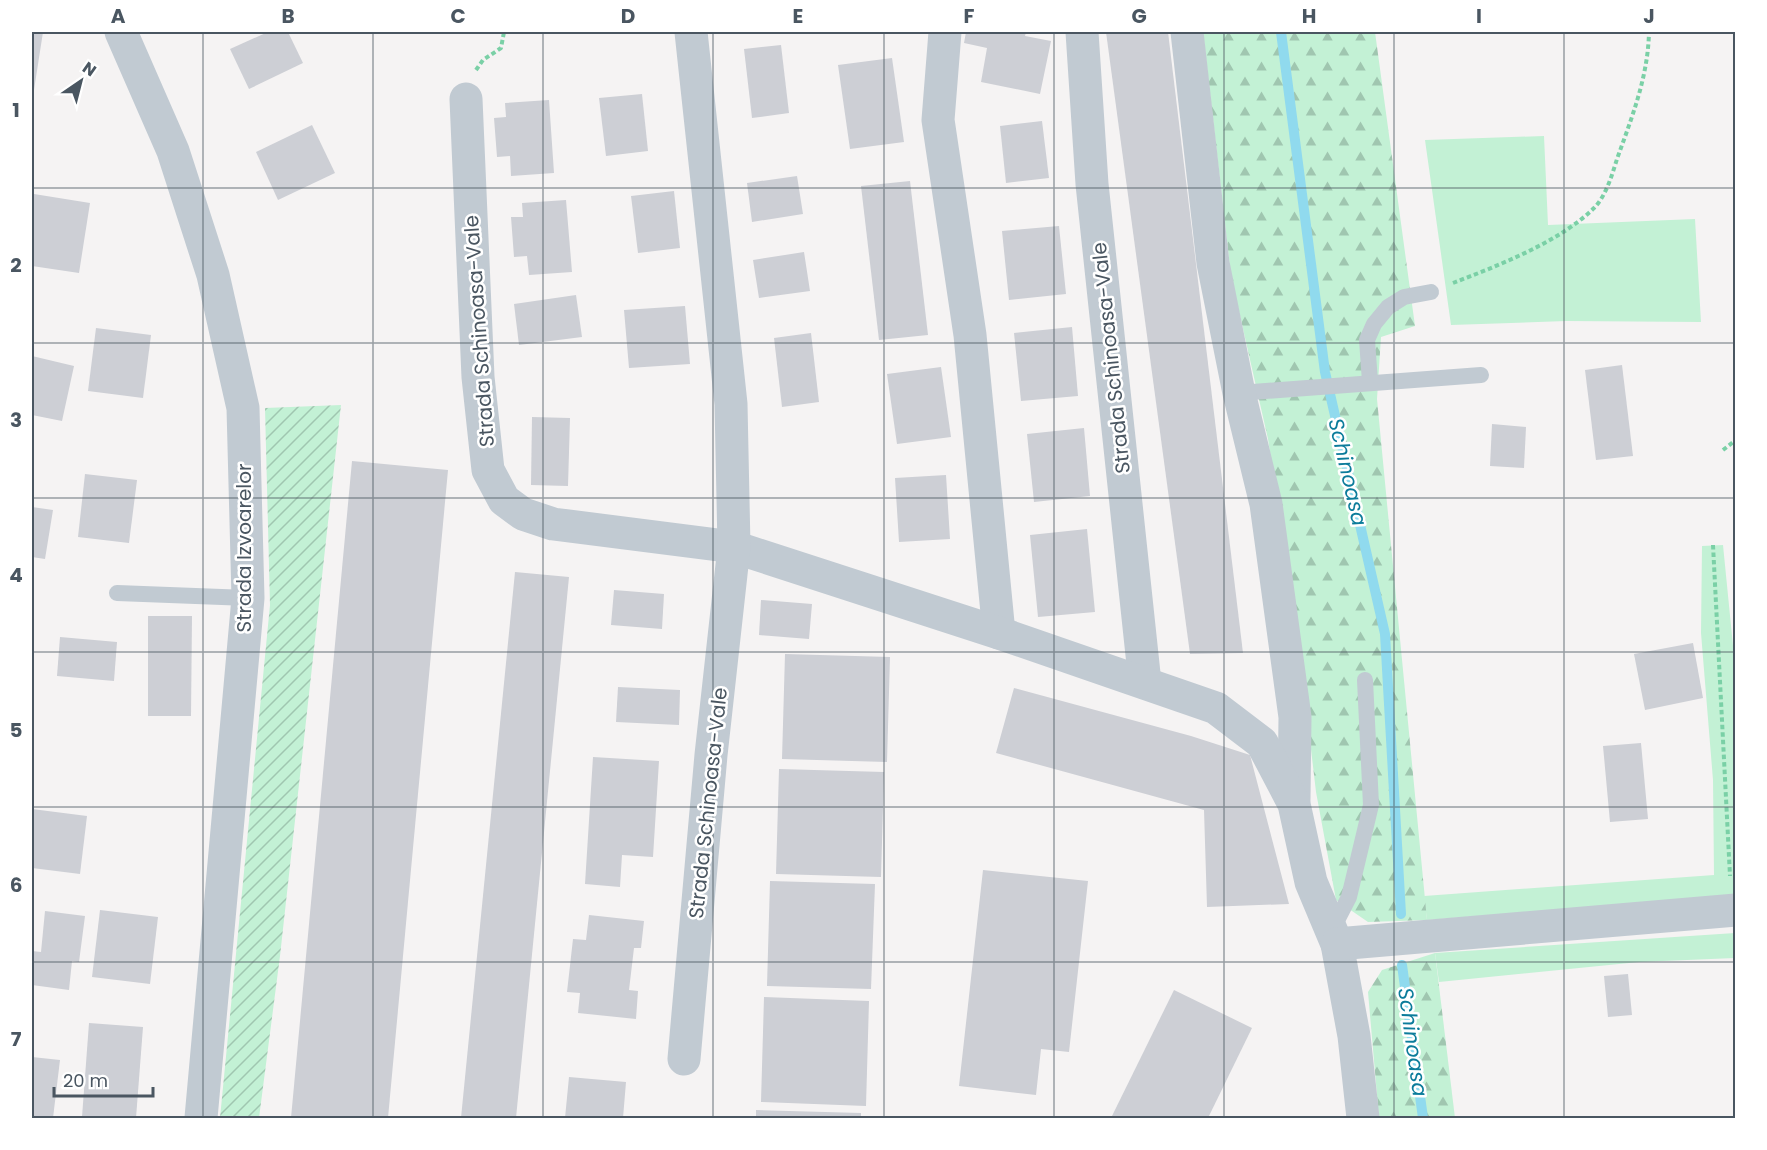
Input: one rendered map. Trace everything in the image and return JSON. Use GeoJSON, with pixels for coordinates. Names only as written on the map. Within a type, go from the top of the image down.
{"type":"FeatureCollection","features":[{"type":"Feature","properties":{"kind":"street","name":"Strada Izvoarelor"},"geometry":{"type":"LineString","coordinates":[[121,32],[173,152],[213,274],[243,408],[248,598],[201,1119]]}},
{"type":"Feature","properties":{"kind":"street","name":"Strada Schinoasa-Vale"},"geometry":{"type":"LineString","coordinates":[[684,1059],[711,755],[734,547],[731,404],[691,32]]}},
{"type":"Feature","properties":{"kind":"street"},"geometry":{"type":"LineString","coordinates":[[945,32],[938,120],[970,335],[999,633]]}},
{"type":"Feature","properties":{"kind":"street","name":"Strada Schinoasa-Vale"},"geometry":{"type":"LineString","coordinates":[[1082,32],[1092,184],[1145,683]]}},
{"type":"Feature","properties":{"kind":"street","name":"Strada Schinoasa-Vale"},"geometry":{"type":"LineString","coordinates":[[1187,32],[1213,263],[1239,393],[1266,504],[1295,717],[1294,804],[1311,882],[1334,937],[1354,1036],[1363,1119]]}},
{"type":"Feature","properties":{"kind":"street","name":"Strada Schinoasa-Vale"},"geometry":{"type":"LineString","coordinates":[[466,99],[478,377],[488,470],[504,500],[523,514],[553,524],[734,547],[999,633],[1216,708],[1262,743],[1294,804]]}},
{"type":"Feature","properties":{"kind":"street"},"geometry":{"type":"LineString","coordinates":[[1334,937],[1734,910]]}},
{"type":"Feature","properties":{"kind":"lane"},"geometry":{"type":"LineString","coordinates":[[1370,382],[1367,340],[1374,324],[1388,307],[1404,297],[1431,292]]}},
{"type":"Feature","properties":{"kind":"lane"},"geometry":{"type":"LineString","coordinates":[[1239,393],[1480,375]]}},
{"type":"Feature","properties":{"kind":"lane"},"geometry":{"type":"LineString","coordinates":[[117,593],[248,598]]}},
{"type":"Feature","properties":{"kind":"lane"},"geometry":{"type":"LineString","coordinates":[[1334,937],[1349,897],[1371,805],[1365,680]]}},
{"type":"Feature","properties":{"kind":"path"},"geometry":{"type":"LineString","coordinates":[[466,99],[472,76],[483,60],[501,48],[504,32]]}},
{"type":"Feature","properties":{"kind":"path"},"geometry":{"type":"LineString","coordinates":[[1431,292],[1533,247],[1570,227],[1595,207],[1607,187],[1640,97],[1649,32]]}},
{"type":"Feature","properties":{"kind":"path"},"geometry":{"type":"LineString","coordinates":[[1723,450],[1736,440]]}},
{"type":"Feature","properties":{"kind":"path"},"geometry":{"type":"LineString","coordinates":[[1713,545],[1734,910]]}},
{"type":"Feature","properties":{"kind":"green space"},"geometry":{"type":"Polygon","coordinates":[[[1203,32],[1375,32],[1415,326],[1381,337],[1377,399],[1427,920],[1368,922],[1336,900],[1316,792],[1295,612],[1268,439],[1231,276],[1203,32]]]}},
{"type":"Feature","properties":{"kind":"green space"},"geometry":{"type":"Polygon","coordinates":[[[1544,136],[1548,225],[1695,219],[1701,322],[1566,321],[1451,325],[1425,140],[1544,136]]]}},
{"type":"Feature","properties":{"kind":"green space"},"geometry":{"type":"Polygon","coordinates":[[[341,405],[280,956],[259,1118],[220,1118],[270,605],[265,408],[341,405]]]}},
{"type":"Feature","properties":{"kind":"green space"},"geometry":{"type":"Polygon","coordinates":[[[1723,545],[1736,676],[1735,896],[1427,920],[1424,896],[1714,875],[1713,780],[1701,633],[1702,546],[1723,545]]]}},
{"type":"Feature","properties":{"kind":"green space"},"geometry":{"type":"Polygon","coordinates":[[[1735,933],[1735,958],[1639,962],[1439,982],[1435,953],[1735,933]]]}},
{"type":"Feature","properties":{"kind":"green space"},"geometry":{"type":"Polygon","coordinates":[[[1435,953],[1455,1118],[1379,1118],[1368,992],[1382,970],[1435,953]]]}},
{"type":"Feature","properties":{"kind":"building"},"geometry":{"type":"Polygon","coordinates":[[[32,32],[43,32],[34,90],[32,90],[32,32]]]}},
{"type":"Feature","properties":{"kind":"building"},"geometry":{"type":"Polygon","coordinates":[[[268,32],[288,32],[303,63],[249,89],[230,49],[268,32]]]}},
{"type":"Feature","properties":{"kind":"building"},"geometry":{"type":"Polygon","coordinates":[[[966,32],[1026,32],[1025,36],[1051,41],[1040,94],[981,82],[987,48],[964,43],[966,32]]]}},
{"type":"Feature","properties":{"kind":"building"},"geometry":{"type":"Polygon","coordinates":[[[1106,32],[1168,32],[1243,653],[1190,654],[1106,32]]]}},
{"type":"Feature","properties":{"kind":"building"},"geometry":{"type":"Polygon","coordinates":[[[781,45],[789,113],[752,118],[744,49],[781,45]]]}},
{"type":"Feature","properties":{"kind":"building"},"geometry":{"type":"Polygon","coordinates":[[[892,58],[904,142],[850,149],[838,65],[892,58]]]}},
{"type":"Feature","properties":{"kind":"building"},"geometry":{"type":"Polygon","coordinates":[[[642,94],[648,151],[606,156],[599,98],[642,94]]]}},
{"type":"Feature","properties":{"kind":"building"},"geometry":{"type":"Polygon","coordinates":[[[549,100],[554,173],[511,176],[510,156],[497,157],[494,118],[506,117],[505,103],[549,100]]]}},
{"type":"Feature","properties":{"kind":"building"},"geometry":{"type":"Polygon","coordinates":[[[1042,121],[1049,178],[1006,183],[1000,126],[1042,121]]]}},
{"type":"Feature","properties":{"kind":"building"},"geometry":{"type":"Polygon","coordinates":[[[312,125],[335,173],[278,200],[256,152],[312,125]]]}},
{"type":"Feature","properties":{"kind":"building"},"geometry":{"type":"Polygon","coordinates":[[[797,176],[803,214],[752,222],[747,183],[797,176]]]}},
{"type":"Feature","properties":{"kind":"building"},"geometry":{"type":"Polygon","coordinates":[[[910,181],[928,335],[879,340],[861,186],[910,181]]]}},
{"type":"Feature","properties":{"kind":"building"},"geometry":{"type":"Polygon","coordinates":[[[674,191],[680,248],[638,253],[631,196],[674,191]]]}},
{"type":"Feature","properties":{"kind":"building"},"geometry":{"type":"Polygon","coordinates":[[[34,194],[90,203],[79,273],[32,266],[34,194]]]}},
{"type":"Feature","properties":{"kind":"building"},"geometry":{"type":"Polygon","coordinates":[[[566,200],[572,272],[529,275],[527,256],[514,257],[511,217],[523,217],[522,203],[566,200]]]}},
{"type":"Feature","properties":{"kind":"building"},"geometry":{"type":"Polygon","coordinates":[[[1059,226],[1066,294],[1009,300],[1002,231],[1059,226]]]}},
{"type":"Feature","properties":{"kind":"building"},"geometry":{"type":"Polygon","coordinates":[[[804,252],[810,291],[759,298],[753,260],[804,252]]]}},
{"type":"Feature","properties":{"kind":"building"},"geometry":{"type":"Polygon","coordinates":[[[576,295],[582,337],[519,345],[514,304],[576,295]]]}},
{"type":"Feature","properties":{"kind":"building"},"geometry":{"type":"Polygon","coordinates":[[[685,306],[690,364],[629,368],[624,310],[685,306]]]}},
{"type":"Feature","properties":{"kind":"building"},"geometry":{"type":"Polygon","coordinates":[[[1072,327],[1078,396],[1021,401],[1014,333],[1072,327]]]}},
{"type":"Feature","properties":{"kind":"building"},"geometry":{"type":"Polygon","coordinates":[[[96,328],[151,335],[143,398],[88,391],[96,328]]]}},
{"type":"Feature","properties":{"kind":"building"},"geometry":{"type":"Polygon","coordinates":[[[811,333],[819,402],[782,407],[774,338],[811,333]]]}},
{"type":"Feature","properties":{"kind":"building"},"geometry":{"type":"Polygon","coordinates":[[[32,356],[74,366],[62,421],[32,415],[32,356]]]}},
{"type":"Feature","properties":{"kind":"building"},"geometry":{"type":"Polygon","coordinates":[[[1622,365],[1633,456],[1596,460],[1585,370],[1622,365]]]}},
{"type":"Feature","properties":{"kind":"building"},"geometry":{"type":"Polygon","coordinates":[[[941,367],[951,437],[897,444],[887,374],[941,367]]]}},
{"type":"Feature","properties":{"kind":"building"},"geometry":{"type":"Polygon","coordinates":[[[532,417],[570,418],[568,486],[531,485],[532,417]]]}},
{"type":"Feature","properties":{"kind":"building"},"geometry":{"type":"Polygon","coordinates":[[[1492,424],[1526,427],[1524,468],[1490,466],[1492,424]]]}},
{"type":"Feature","properties":{"kind":"building"},"geometry":{"type":"Polygon","coordinates":[[[1084,428],[1090,496],[1034,502],[1027,434],[1084,428]]]}},
{"type":"Feature","properties":{"kind":"building"},"geometry":{"type":"Polygon","coordinates":[[[352,461],[448,470],[388,1118],[291,1118],[352,461]]]}},
{"type":"Feature","properties":{"kind":"building"},"geometry":{"type":"Polygon","coordinates":[[[85,474],[137,480],[129,543],[78,537],[85,474]]]}},
{"type":"Feature","properties":{"kind":"building"},"geometry":{"type":"Polygon","coordinates":[[[946,475],[950,539],[899,542],[895,478],[946,475]]]}},
{"type":"Feature","properties":{"kind":"building"},"geometry":{"type":"Polygon","coordinates":[[[32,507],[53,510],[45,559],[32,557],[32,507]]]}},
{"type":"Feature","properties":{"kind":"building"},"geometry":{"type":"Polygon","coordinates":[[[1087,529],[1095,612],[1038,617],[1030,535],[1087,529]]]}},
{"type":"Feature","properties":{"kind":"building"},"geometry":{"type":"Polygon","coordinates":[[[515,572],[569,577],[516,1118],[461,1118],[515,572]]]}},
{"type":"Feature","properties":{"kind":"building"},"geometry":{"type":"Polygon","coordinates":[[[614,590],[664,594],[662,629],[611,625],[614,590]]]}},
{"type":"Feature","properties":{"kind":"building"},"geometry":{"type":"Polygon","coordinates":[[[761,600],[812,604],[809,639],[759,635],[761,600]]]}},
{"type":"Feature","properties":{"kind":"building"},"geometry":{"type":"Polygon","coordinates":[[[148,616],[192,616],[191,716],[148,716],[148,616]]]}},
{"type":"Feature","properties":{"kind":"building"},"geometry":{"type":"Polygon","coordinates":[[[60,637],[117,642],[114,681],[57,676],[60,637]]]}},
{"type":"Feature","properties":{"kind":"building"},"geometry":{"type":"Polygon","coordinates":[[[1693,643],[1703,698],[1645,710],[1634,654],[1693,643]]]}},
{"type":"Feature","properties":{"kind":"building"},"geometry":{"type":"Polygon","coordinates":[[[785,654],[890,657],[887,762],[782,759],[785,654]]]}},
{"type":"Feature","properties":{"kind":"building"},"geometry":{"type":"Polygon","coordinates":[[[618,687],[680,690],[679,725],[616,722],[618,687]]]}},
{"type":"Feature","properties":{"kind":"building"},"geometry":{"type":"Polygon","coordinates":[[[1014,688],[1191,736],[1250,755],[1289,904],[1207,907],[1204,810],[996,753],[1014,688]]]}},
{"type":"Feature","properties":{"kind":"building"},"geometry":{"type":"Polygon","coordinates":[[[1641,743],[1648,819],[1610,822],[1603,746],[1641,743]]]}},
{"type":"Feature","properties":{"kind":"building"},"geometry":{"type":"Polygon","coordinates":[[[593,757],[659,761],[653,857],[622,855],[620,887],[585,884],[593,757]]]}},
{"type":"Feature","properties":{"kind":"building"},"geometry":{"type":"Polygon","coordinates":[[[779,769],[884,772],[881,877],[776,874],[779,769]]]}},
{"type":"Feature","properties":{"kind":"building"},"geometry":{"type":"Polygon","coordinates":[[[32,809],[87,816],[80,874],[32,868],[32,809]]]}},
{"type":"Feature","properties":{"kind":"building"},"geometry":{"type":"Polygon","coordinates":[[[983,870],[1088,881],[1069,1052],[1041,1049],[1036,1095],[959,1086],[983,870]]]}},
{"type":"Feature","properties":{"kind":"building"},"geometry":{"type":"Polygon","coordinates":[[[770,881],[875,884],[871,989],[767,986],[770,881]]]}},
{"type":"Feature","properties":{"kind":"building"},"geometry":{"type":"Polygon","coordinates":[[[100,910],[158,917],[150,984],[92,977],[100,910]]]}},
{"type":"Feature","properties":{"kind":"building"},"geometry":{"type":"Polygon","coordinates":[[[45,911],[85,916],[79,962],[72,961],[69,990],[32,985],[32,951],[41,952],[45,911]]]}},
{"type":"Feature","properties":{"kind":"building"},"geometry":{"type":"Polygon","coordinates":[[[589,915],[644,921],[641,948],[634,948],[629,990],[638,991],[636,1019],[578,1013],[580,993],[567,992],[573,939],[586,940],[589,915]]]}},
{"type":"Feature","properties":{"kind":"building"},"geometry":{"type":"Polygon","coordinates":[[[1628,974],[1632,1015],[1608,1017],[1604,976],[1628,974]]]}},
{"type":"Feature","properties":{"kind":"building"},"geometry":{"type":"Polygon","coordinates":[[[1174,990],[1252,1028],[1208,1118],[1111,1118],[1174,990]]]}},
{"type":"Feature","properties":{"kind":"building"},"geometry":{"type":"Polygon","coordinates":[[[764,997],[869,1001],[866,1106],[761,1102],[764,997]]]}},
{"type":"Feature","properties":{"kind":"building"},"geometry":{"type":"Polygon","coordinates":[[[89,1023],[143,1027],[136,1118],[82,1117],[89,1023]]]}},
{"type":"Feature","properties":{"kind":"building"},"geometry":{"type":"Polygon","coordinates":[[[32,1057],[60,1060],[53,1118],[32,1118],[32,1057]]]}},
{"type":"Feature","properties":{"kind":"building"},"geometry":{"type":"Polygon","coordinates":[[[569,1077],[626,1082],[623,1118],[565,1118],[569,1077]]]}},
{"type":"Feature","properties":{"kind":"building"},"geometry":{"type":"Polygon","coordinates":[[[756,1110],[861,1113],[861,1118],[756,1118],[756,1110]]]}},
{"type":"Feature","properties":{"kind":"waterway","name":"Schinoasa"},"geometry":{"type":"LineString","coordinates":[[1281,32],[1325,372],[1385,634],[1401,914]]}},
{"type":"Feature","properties":{"kind":"waterway","name":"Schinoasa"},"geometry":{"type":"LineString","coordinates":[[1402,965],[1423,1118]]}}]}
